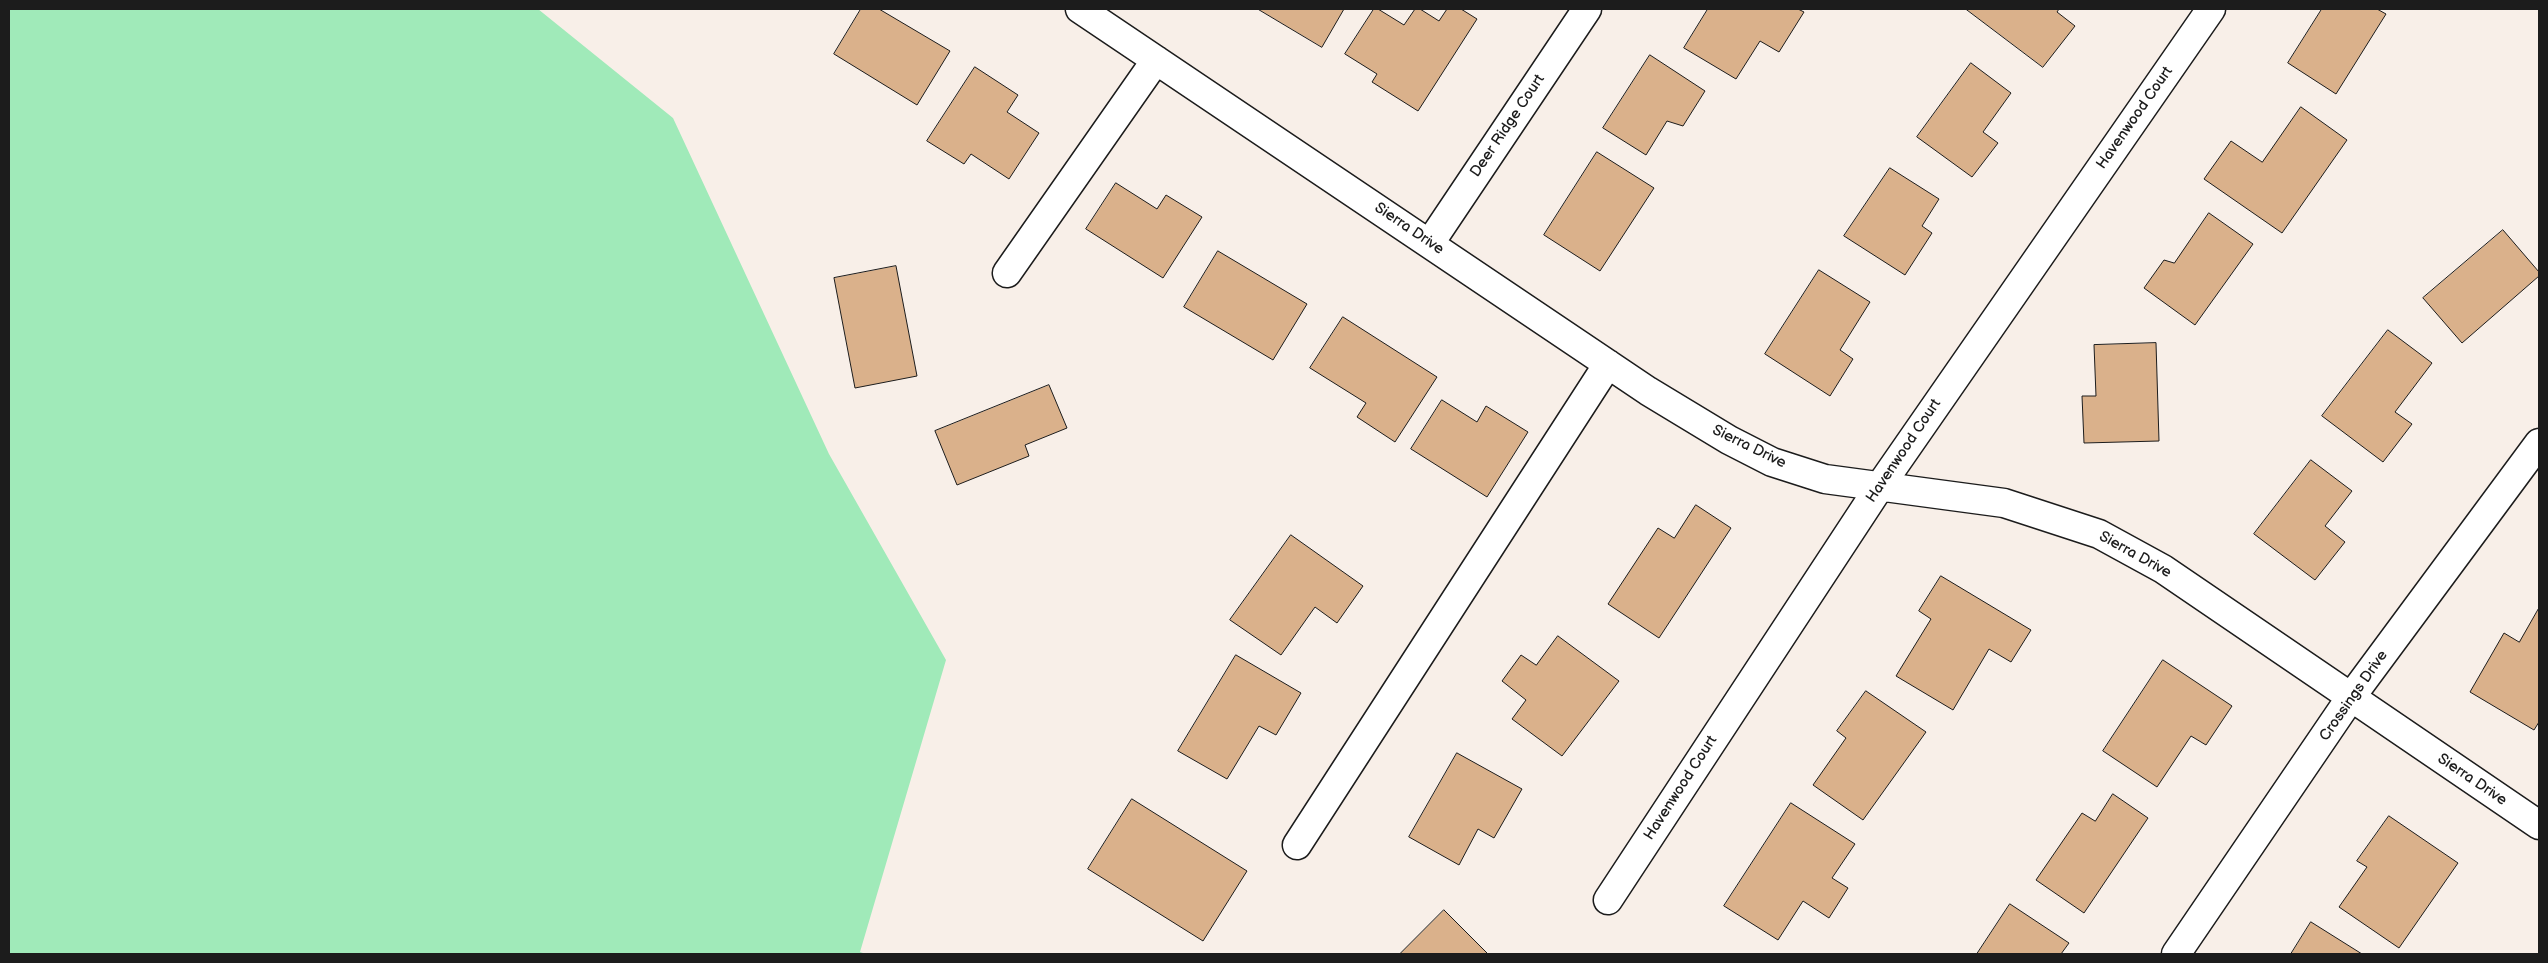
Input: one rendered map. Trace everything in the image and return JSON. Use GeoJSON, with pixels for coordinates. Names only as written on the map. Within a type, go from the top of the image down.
{"type":"FeatureCollection","features":[{"type":"Feature","properties":{"kind":"street","name":"Sierra Drive"},"geometry":{"type":"LineString","coordinates":[[1080,9],[1608,364],[1729,440],[1772,462],[1825,479],[2004,503],[2099,534],[2163,570],[2539,825]]}},
{"type":"Feature","properties":{"kind":"street","name":"Deer Ridge Court"},"geometry":{"type":"LineString","coordinates":[[1430,243],[1587,9]]}},
{"type":"Feature","properties":{"kind":"street","name":"Havenwood Court"},"geometry":{"type":"LineString","coordinates":[[1608,900],[1880,486],[2211,9]]}},
{"type":"Feature","properties":{"kind":"street"},"geometry":{"type":"LineString","coordinates":[[1007,273],[1156,60]]}},
{"type":"Feature","properties":{"kind":"street"},"geometry":{"type":"LineString","coordinates":[[1297,845],[1608,364]]}},
{"type":"Feature","properties":{"kind":"street","name":"Crossings Drive"},"geometry":{"type":"LineString","coordinates":[[2176,954],[2351,697],[2539,443]]}},
{"type":"Feature","properties":{"kind":"green space"},"geometry":{"type":"Polygon","coordinates":[[[9,9],[538,9],[673,118],[829,454],[946,660],[860,952],[866,954],[9,954],[9,9]]]}},
{"type":"Feature","properties":{"kind":"building"},"geometry":{"type":"Polygon","coordinates":[[[861,9],[879,9],[950,51],[917,105],[834,54],[861,9]]]}},
{"type":"Feature","properties":{"kind":"building"},"geometry":{"type":"Polygon","coordinates":[[[1258,9],[1344,9],[1322,47],[1258,9]]]}},
{"type":"Feature","properties":{"kind":"building"},"geometry":{"type":"Polygon","coordinates":[[[1374,9],[1378,9],[1404,25],[1415,9],[1420,9],[1439,21],[1447,9],[1461,9],[1477,19],[1418,111],[1372,82],[1377,74],[1345,54],[1374,9]]]}},
{"type":"Feature","properties":{"kind":"building"},"geometry":{"type":"Polygon","coordinates":[[[1708,9],[1798,9],[1804,12],[1779,52],[1760,41],[1736,79],[1684,48],[1708,9]]]}},
{"type":"Feature","properties":{"kind":"building"},"geometry":{"type":"Polygon","coordinates":[[[1966,9],[2059,9],[2057,12],[2075,26],[2043,67],[1966,9]]]}},
{"type":"Feature","properties":{"kind":"building"},"geometry":{"type":"Polygon","coordinates":[[[2322,9],[2377,9],[2386,14],[2336,94],[2288,63],[2322,9]]]}},
{"type":"Feature","properties":{"kind":"building"},"geometry":{"type":"Polygon","coordinates":[[[1650,55],[1705,91],[1683,126],[1667,121],[1646,155],[1603,128],[1650,55]]]}},
{"type":"Feature","properties":{"kind":"building"},"geometry":{"type":"Polygon","coordinates":[[[1971,63],[2011,93],[1983,132],[1998,143],[1972,177],[1917,137],[1971,63]]]}},
{"type":"Feature","properties":{"kind":"building"},"geometry":{"type":"Polygon","coordinates":[[[975,67],[1018,95],[1007,112],[1039,133],[1009,179],[971,154],[964,164],[927,141],[975,67]]]}},
{"type":"Feature","properties":{"kind":"building"},"geometry":{"type":"Polygon","coordinates":[[[2301,107],[2347,140],[2282,233],[2204,179],[2231,141],[2262,162],[2301,107]]]}},
{"type":"Feature","properties":{"kind":"building"},"geometry":{"type":"Polygon","coordinates":[[[1597,152],[1654,188],[1600,271],[1544,235],[1597,152]]]}},
{"type":"Feature","properties":{"kind":"building"},"geometry":{"type":"Polygon","coordinates":[[[1890,168],[1939,199],[1922,226],[1932,233],[1905,275],[1844,236],[1890,168]]]}},
{"type":"Feature","properties":{"kind":"building"},"geometry":{"type":"Polygon","coordinates":[[[1116,183],[1157,209],[1166,195],[1202,217],[1163,278],[1086,229],[1116,183]]]}},
{"type":"Feature","properties":{"kind":"building"},"geometry":{"type":"Polygon","coordinates":[[[2209,213],[2253,244],[2195,325],[2144,288],[2164,260],[2174,263],[2209,213]]]}},
{"type":"Feature","properties":{"kind":"building"},"geometry":{"type":"Polygon","coordinates":[[[2503,230],[2539,272],[2539,276],[2462,343],[2423,298],[2503,230]]]}},
{"type":"Feature","properties":{"kind":"building"},"geometry":{"type":"Polygon","coordinates":[[[1218,251],[1307,304],[1273,360],[1184,307],[1218,251]]]}},
{"type":"Feature","properties":{"kind":"building"},"geometry":{"type":"Polygon","coordinates":[[[896,266],[917,376],[855,388],[834,278],[896,266]]]}},
{"type":"Feature","properties":{"kind":"building"},"geometry":{"type":"Polygon","coordinates":[[[1819,270],[1870,302],[1840,350],[1853,359],[1830,396],[1765,354],[1819,270]]]}},
{"type":"Feature","properties":{"kind":"building"},"geometry":{"type":"Polygon","coordinates":[[[1343,317],[1437,377],[1395,442],[1357,417],[1366,403],[1310,368],[1343,317]]]}},
{"type":"Feature","properties":{"kind":"building"},"geometry":{"type":"Polygon","coordinates":[[[2388,330],[2432,363],[2395,412],[2412,424],[2383,462],[2322,416],[2388,330]]]}},
{"type":"Feature","properties":{"kind":"building"},"geometry":{"type":"Polygon","coordinates":[[[2156,343],[2159,441],[2084,443],[2082,396],[2096,396],[2094,345],[2156,343]]]}},
{"type":"Feature","properties":{"kind":"building"},"geometry":{"type":"Polygon","coordinates":[[[1049,385],[1067,428],[1025,445],[1029,456],[957,485],[935,431],[1049,385]]]}},
{"type":"Feature","properties":{"kind":"building"},"geometry":{"type":"Polygon","coordinates":[[[1442,400],[1477,422],[1486,406],[1528,432],[1487,497],[1411,449],[1442,400]]]}},
{"type":"Feature","properties":{"kind":"building"},"geometry":{"type":"Polygon","coordinates":[[[2311,460],[2352,491],[2325,526],[2345,542],[2315,580],[2254,534],[2311,460]]]}},
{"type":"Feature","properties":{"kind":"building"},"geometry":{"type":"Polygon","coordinates":[[[1696,505],[1731,528],[1659,638],[1608,604],[1658,528],[1674,538],[1696,505]]]}},
{"type":"Feature","properties":{"kind":"building"},"geometry":{"type":"Polygon","coordinates":[[[1291,535],[1363,586],[1337,623],[1315,607],[1281,655],[1230,620],[1291,535]]]}},
{"type":"Feature","properties":{"kind":"building"},"geometry":{"type":"Polygon","coordinates":[[[1941,576],[2031,630],[2011,662],[1989,649],[1953,710],[1896,676],[1931,619],[1919,611],[1941,576]]]}},
{"type":"Feature","properties":{"kind":"building"},"geometry":{"type":"Polygon","coordinates":[[[2539,608],[2539,722],[2534,730],[2470,692],[2504,633],[2519,642],[2539,608]]]}},
{"type":"Feature","properties":{"kind":"building"},"geometry":{"type":"Polygon","coordinates":[[[1558,636],[1619,681],[1562,756],[1512,719],[1526,700],[1502,681],[1521,655],[1536,665],[1558,636]]]}},
{"type":"Feature","properties":{"kind":"building"},"geometry":{"type":"Polygon","coordinates":[[[1236,655],[1301,693],[1276,735],[1259,726],[1227,779],[1178,751],[1236,655]]]}},
{"type":"Feature","properties":{"kind":"building"},"geometry":{"type":"Polygon","coordinates":[[[2163,660],[2232,706],[2206,745],[2191,736],[2157,787],[2103,751],[2163,660]]]}},
{"type":"Feature","properties":{"kind":"building"},"geometry":{"type":"Polygon","coordinates":[[[1866,691],[1926,732],[1863,820],[1813,785],[1846,738],[1837,731],[1866,691]]]}},
{"type":"Feature","properties":{"kind":"building"},"geometry":{"type":"Polygon","coordinates":[[[1457,753],[1522,789],[1494,838],[1478,829],[1459,865],[1409,837],[1457,753]]]}},
{"type":"Feature","properties":{"kind":"building"},"geometry":{"type":"Polygon","coordinates":[[[2113,794],[2148,818],[2084,913],[2036,880],[2082,813],[2095,821],[2113,794]]]}},
{"type":"Feature","properties":{"kind":"building"},"geometry":{"type":"Polygon","coordinates":[[[1132,799],[1247,871],[1203,941],[1088,869],[1132,799]]]}},
{"type":"Feature","properties":{"kind":"building"},"geometry":{"type":"Polygon","coordinates":[[[1791,803],[1855,844],[1832,878],[1848,888],[1829,918],[1803,901],[1778,940],[1724,906],[1791,803]]]}},
{"type":"Feature","properties":{"kind":"building"},"geometry":{"type":"Polygon","coordinates":[[[2389,816],[2458,863],[2399,948],[2339,907],[2367,867],[2357,861],[2389,816]]]}},
{"type":"Feature","properties":{"kind":"building"},"geometry":{"type":"Polygon","coordinates":[[[2010,904],[2069,943],[2061,954],[1977,954],[2010,904]]]}},
{"type":"Feature","properties":{"kind":"building"},"geometry":{"type":"Polygon","coordinates":[[[1444,910],[1488,954],[1400,954],[1444,910]]]}},
{"type":"Feature","properties":{"kind":"building"},"geometry":{"type":"Polygon","coordinates":[[[2311,922],[2362,954],[2291,954],[2311,922]]]}}]}
